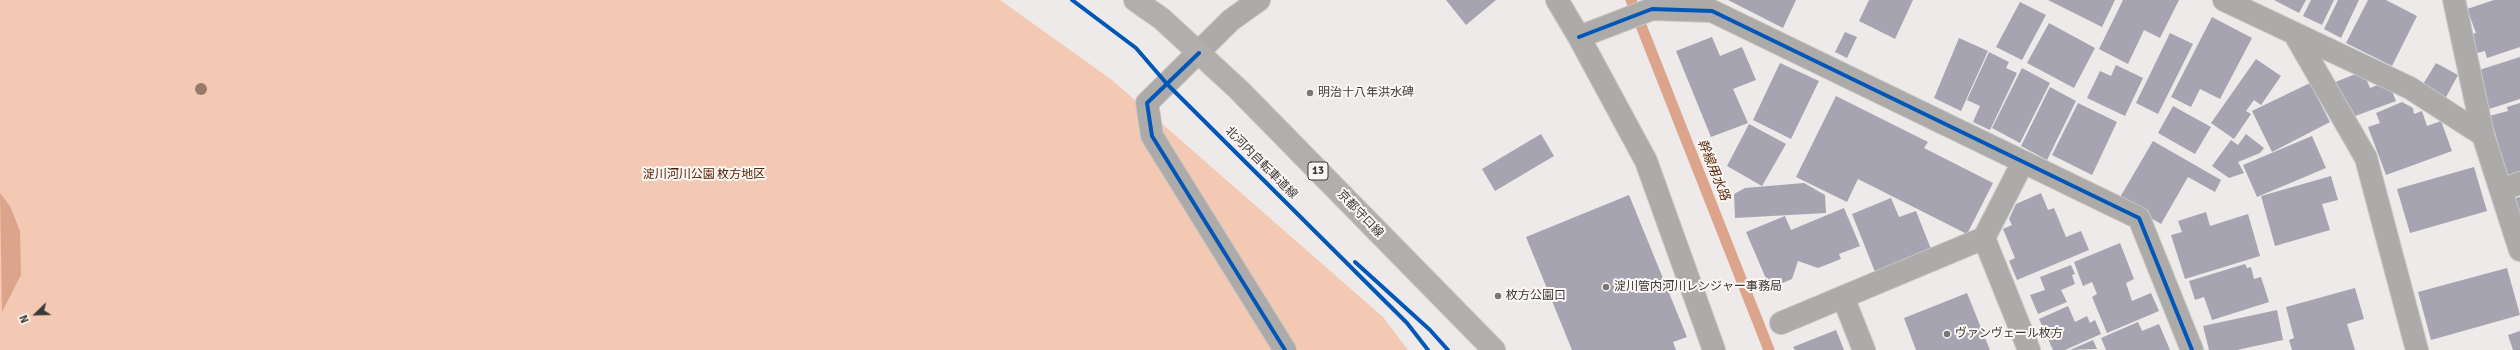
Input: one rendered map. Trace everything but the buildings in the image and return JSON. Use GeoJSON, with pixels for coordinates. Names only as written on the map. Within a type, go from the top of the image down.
{"type":"FeatureCollection","features":[{"type":"Feature","properties":{"kind":"main road","name":"京都守口線"},"geometry":{"type":"LineString","coordinates":[[1136,0],[1162,19],[1239,90],[1494,350]]}},
{"type":"Feature","properties":{"kind":"street"},"geometry":{"type":"LineString","coordinates":[[1259,0],[1231,20],[1200,53],[1147,102],[1152,136],[1285,350]]}},
{"type":"Feature","properties":{"kind":"street"},"geometry":{"type":"LineString","coordinates":[[1557,0],[1579,37],[1646,161],[1714,350]]}},
{"type":"Feature","properties":{"kind":"street"},"geometry":{"type":"LineString","coordinates":[[2224,0],[2410,88],[2483,136]]}},
{"type":"Feature","properties":{"kind":"street"},"geometry":{"type":"LineString","coordinates":[[2454,0],[2483,136],[2511,186],[2520,250]]}},
{"type":"Feature","properties":{"kind":"street"},"geometry":{"type":"LineString","coordinates":[[1579,37],[1618,21],[1652,10],[1712,11],[2138,218],[2192,350]]}},
{"type":"Feature","properties":{"kind":"street"},"geometry":{"type":"LineString","coordinates":[[2294,33],[2366,158],[2417,350]]}},
{"type":"Feature","properties":{"kind":"street"},"geometry":{"type":"LineString","coordinates":[[1781,323],[1984,238],[2023,162]]}},
{"type":"Feature","properties":{"kind":"street"},"geometry":{"type":"LineString","coordinates":[[1984,238],[2029,350]]}},
{"type":"Feature","properties":{"kind":"street"},"geometry":{"type":"LineString","coordinates":[[1843,297],[1864,350]]}},
{"type":"Feature","properties":{"kind":"green space","name":"淀川河川公園 枚方地区"},"geometry":{"type":"Polygon","coordinates":[[[0,0],[1000,0],[1112,80],[1383,317],[1408,350],[0,350],[0,0]]]}},
{"type":"Feature","properties":{"kind":"shaded area"},"geometry":{"type":"Polygon","coordinates":[[[0,193],[10,206],[20,231],[21,275],[2,312],[0,193]]]}},
{"type":"Feature","properties":{"kind":"waterway","name":"幹線用水路"},"geometry":{"type":"LineString","coordinates":[[1631,0],[1769,350]]}},
{"type":"Feature","properties":{"kind":"cycle path","name":"北河内自転車道線"},"geometry":{"type":"LineString","coordinates":[[1072,0],[1136,48],[1167,84],[1407,323],[1428,350]]}},
{"type":"Feature","properties":{"kind":"cycle path"},"geometry":{"type":"LineString","coordinates":[[1579,37],[1652,9],[1712,11],[2139,218],[2192,350]]}},
{"type":"Feature","properties":{"kind":"cycle path"},"geometry":{"type":"LineString","coordinates":[[1199,53],[1147,103],[1152,136],[1285,350]]}},
{"type":"Feature","properties":{"kind":"cycle path"},"geometry":{"type":"LineString","coordinates":[[1355,262],[1430,330],[1448,350]]}},
{"type":"Feature","properties":{"kind":"place","name":"明治十八年洪水碑"},"geometry":{"type":"Point","coordinates":[1310,93]}},
{"type":"Feature","properties":{"kind":"place","name":"淀川管内河川レンジャー事務局"},"geometry":{"type":"Point","coordinates":[1606,287]}},
{"type":"Feature","properties":{"kind":"place","name":"枚方公園口"},"geometry":{"type":"Point","coordinates":[1498,296]}},
{"type":"Feature","properties":{"kind":"place","name":"ヴァンヴェール枚方"},"geometry":{"type":"Point","coordinates":[1947,334]}}]}
